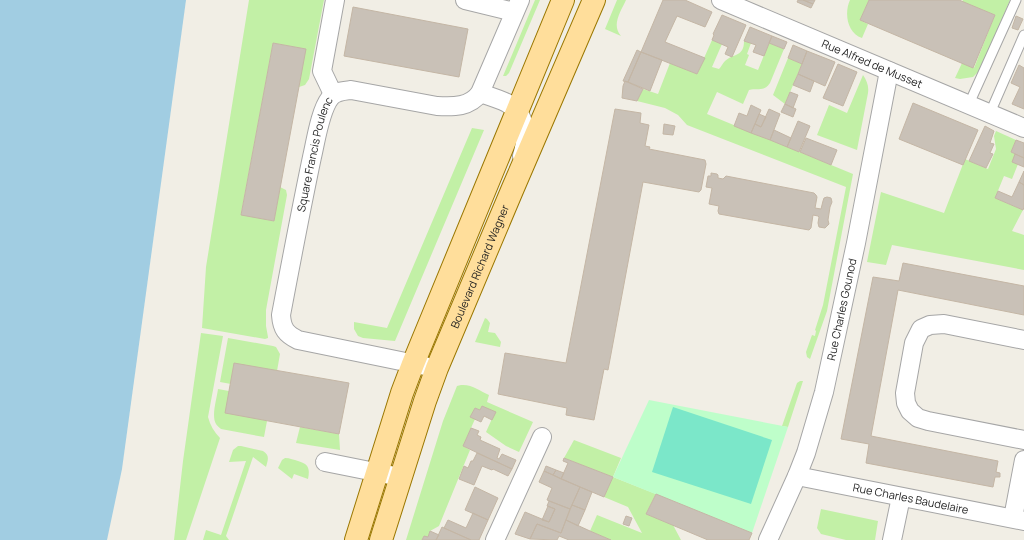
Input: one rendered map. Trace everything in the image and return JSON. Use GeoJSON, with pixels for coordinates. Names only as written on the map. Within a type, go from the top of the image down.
{"type":"FeatureCollection","features":[{"type":"Feature","properties":{"kind":"main road"},"geometry":{"type":"LineString","coordinates":[[356,540],[376,473],[413,364],[563,0]]}},
{"type":"Feature","properties":{"kind":"main road","name":"Boulevard Richard Wagner"},"geometry":{"type":"LineString","coordinates":[[380,540],[437,368],[594,0]]}},
{"type":"Feature","properties":{"kind":"street"},"geometry":{"type":"LineString","coordinates":[[333,94],[322,71],[335,0]]}},
{"type":"Feature","properties":{"kind":"street"},"geometry":{"type":"LineString","coordinates":[[465,0],[517,6],[480,93],[506,103],[517,112],[522,120],[525,129],[524,147],[513,188]]}},
{"type":"Feature","properties":{"kind":"street","name":"Rue Alfred de Musset"},"geometry":{"type":"LineString","coordinates":[[721,0],[1024,128]]}},
{"type":"Feature","properties":{"kind":"street","name":"Rue Charles Gounod"},"geometry":{"type":"LineString","coordinates":[[768,540],[797,476],[806,452],[824,392],[856,243],[889,71]]}},
{"type":"Feature","properties":{"kind":"street","name":"Square Francis Poulenc"},"geometry":{"type":"LineString","coordinates":[[437,368],[298,340],[287,334],[281,315],[303,198],[320,122],[328,100],[333,94],[351,90],[437,106],[450,106],[468,103],[474,100],[480,93]]}},
{"type":"Feature","properties":{"kind":"street"},"geometry":{"type":"LineString","coordinates":[[1024,340],[944,324],[930,325],[921,329],[914,343],[905,393],[906,403],[910,411],[918,418],[1024,440]]}},
{"type":"Feature","properties":{"kind":"street"},"geometry":{"type":"LineString","coordinates":[[495,540],[542,437]]}},
{"type":"Feature","properties":{"kind":"street"},"geometry":{"type":"LineString","coordinates":[[1018,519],[1024,460]]}},
{"type":"Feature","properties":{"kind":"street"},"geometry":{"type":"LineString","coordinates":[[325,462],[400,477]]}},
{"type":"Feature","properties":{"kind":"street","name":"Rue Charles Baudelaire"},"geometry":{"type":"LineString","coordinates":[[797,476],[1018,519]]}},
{"type":"Feature","properties":{"kind":"street"},"geometry":{"type":"LineString","coordinates":[[892,540],[901,497]]}},
{"type":"Feature","properties":{"kind":"lane"},"geometry":{"type":"LineString","coordinates":[[969,104],[1016,0]]}},
{"type":"Feature","properties":{"kind":"lane"},"geometry":{"type":"LineString","coordinates":[[990,113],[1024,35]]}},
{"type":"Feature","properties":{"kind":"green space"},"geometry":{"type":"Polygon","coordinates":[[[249,0],[324,0],[309,79],[305,85],[299,87],[305,49],[273,43],[241,214],[274,221],[280,187],[286,190],[287,195],[266,310],[268,338],[265,339],[202,328],[206,267],[249,0]]]}},
{"type":"Feature","properties":{"kind":"green space"},"geometry":{"type":"Polygon","coordinates":[[[535,0],[540,0],[509,73],[506,76],[503,76],[535,0]]]}},
{"type":"Feature","properties":{"kind":"green space"},"geometry":{"type":"Polygon","coordinates":[[[617,0],[626,0],[617,23],[618,32],[621,36],[605,29],[617,0]]]}},
{"type":"Feature","properties":{"kind":"green space"},"geometry":{"type":"Polygon","coordinates":[[[850,0],[869,0],[860,20],[868,24],[862,38],[853,32],[848,22],[847,11],[850,0]]]}},
{"type":"Feature","properties":{"kind":"green space"},"geometry":{"type":"Polygon","coordinates":[[[963,0],[1010,0],[979,71],[973,77],[960,79],[955,78],[962,63],[974,68],[995,15],[962,2],[963,0]]]}},
{"type":"Feature","properties":{"kind":"green space"},"geometry":{"type":"Polygon","coordinates":[[[712,40],[722,44],[712,67],[719,69],[728,58],[738,54],[742,50],[744,41],[751,43],[747,54],[749,55],[745,65],[758,70],[769,43],[784,49],[768,86],[763,89],[749,90],[743,104],[717,92],[707,114],[853,174],[827,311],[810,359],[807,357],[806,352],[812,335],[815,336],[815,330],[823,305],[846,187],[687,125],[678,115],[665,108],[637,101],[643,89],[658,94],[670,63],[697,74],[712,40]]]}},
{"type":"Feature","properties":{"kind":"green space"},"geometry":{"type":"Polygon","coordinates":[[[788,58],[802,64],[785,104],[773,95],[788,58]]]}},
{"type":"Feature","properties":{"kind":"green space"},"geometry":{"type":"Polygon","coordinates":[[[863,75],[866,79],[868,90],[857,150],[817,135],[829,105],[847,113],[863,75]]]}},
{"type":"Feature","properties":{"kind":"green space"},"geometry":{"type":"Polygon","coordinates":[[[472,128],[484,130],[395,341],[363,338],[358,336],[354,329],[354,322],[387,328],[472,128]]]}},
{"type":"Feature","properties":{"kind":"green space"},"geometry":{"type":"Polygon","coordinates":[[[996,131],[1016,140],[1011,152],[1015,154],[1018,164],[1012,179],[1004,176],[995,198],[1023,210],[1012,231],[1024,235],[1024,270],[892,245],[886,265],[867,262],[881,192],[944,213],[965,159],[988,169],[996,149],[994,136],[996,131]]]}},
{"type":"Feature","properties":{"kind":"green space"},"geometry":{"type":"Polygon","coordinates":[[[485,318],[490,323],[488,332],[495,333],[501,342],[500,347],[475,342],[485,318]]]}},
{"type":"Feature","properties":{"kind":"green space"},"geometry":{"type":"Polygon","coordinates":[[[201,333],[223,336],[208,417],[212,428],[220,438],[186,540],[174,540],[183,461],[201,333]]]}},
{"type":"Feature","properties":{"kind":"green space"},"geometry":{"type":"Polygon","coordinates":[[[228,338],[276,347],[280,354],[277,371],[231,384],[220,382],[228,338]]]}},
{"type":"Feature","properties":{"kind":"green space"},"geometry":{"type":"Polygon","coordinates":[[[803,381],[788,427],[782,426],[797,383],[803,381]]]}},
{"type":"Feature","properties":{"kind":"green space"},"geometry":{"type":"Polygon","coordinates":[[[461,385],[472,387],[489,395],[487,402],[533,422],[519,452],[506,446],[486,432],[495,412],[482,406],[480,410],[475,408],[470,417],[475,419],[463,446],[470,450],[439,526],[430,531],[428,537],[424,536],[422,540],[406,540],[443,421],[457,386],[461,385]]]}},
{"type":"Feature","properties":{"kind":"green space"},"geometry":{"type":"Polygon","coordinates":[[[218,389],[229,391],[267,421],[264,437],[221,429],[217,425],[214,412],[218,389]]]}},
{"type":"Feature","properties":{"kind":"green space"},"geometry":{"type":"Polygon","coordinates":[[[649,400],[788,427],[752,533],[613,477],[649,400]]]}},
{"type":"Feature","properties":{"kind":"green space"},"geometry":{"type":"Polygon","coordinates":[[[673,407],[772,440],[751,504],[652,472],[673,407]]]}},
{"type":"Feature","properties":{"kind":"green space"},"geometry":{"type":"Polygon","coordinates":[[[300,427],[339,434],[340,450],[296,443],[300,427]]]}},
{"type":"Feature","properties":{"kind":"green space"},"geometry":{"type":"Polygon","coordinates":[[[574,440],[621,458],[613,477],[564,458],[574,440]]]}},
{"type":"Feature","properties":{"kind":"green space"},"geometry":{"type":"Polygon","coordinates":[[[238,446],[263,451],[267,454],[268,458],[266,467],[253,457],[226,536],[229,540],[203,540],[206,530],[221,535],[246,461],[229,462],[233,450],[238,446]]]}},
{"type":"Feature","properties":{"kind":"green space"},"geometry":{"type":"Polygon","coordinates":[[[285,458],[302,462],[307,465],[309,470],[308,479],[294,474],[292,479],[278,468],[282,460],[285,458]]]}},
{"type":"Feature","properties":{"kind":"green space"},"geometry":{"type":"Polygon","coordinates":[[[613,477],[656,494],[646,514],[673,525],[681,540],[611,540],[590,531],[597,515],[642,533],[628,507],[604,497],[613,477]]]}},
{"type":"Feature","properties":{"kind":"green space"},"geometry":{"type":"Polygon","coordinates":[[[821,509],[878,521],[875,540],[846,540],[821,534],[817,528],[821,509]]]}},
{"type":"Feature","properties":{"kind":"water"},"geometry":{"type":"Polygon","coordinates":[[[0,0],[186,0],[122,469],[107,540],[0,540],[0,0]]]}},
{"type":"Feature","properties":{"kind":"building"},"geometry":{"type":"Polygon","coordinates":[[[663,0],[685,0],[712,12],[705,27],[677,16],[665,42],[705,58],[697,74],[641,52],[663,0]]]}},
{"type":"Feature","properties":{"kind":"building"},"geometry":{"type":"Polygon","coordinates":[[[798,0],[803,0],[813,4],[811,8],[797,2],[798,0]]]}},
{"type":"Feature","properties":{"kind":"building"},"geometry":{"type":"Polygon","coordinates":[[[803,0],[815,0],[813,4],[803,0]]]}},
{"type":"Feature","properties":{"kind":"building"},"geometry":{"type":"Polygon","coordinates":[[[869,0],[959,0],[995,15],[973,68],[860,20],[869,0]]]}},
{"type":"Feature","properties":{"kind":"building"},"geometry":{"type":"Polygon","coordinates":[[[353,7],[468,29],[459,77],[344,56],[353,7]]]}},
{"type":"Feature","properties":{"kind":"building"},"geometry":{"type":"Polygon","coordinates":[[[722,15],[746,25],[732,57],[725,54],[728,47],[712,40],[713,34],[722,15]]]}},
{"type":"Feature","properties":{"kind":"building"},"geometry":{"type":"Polygon","coordinates":[[[1016,16],[1023,19],[1018,30],[1012,28],[1016,16]]]}},
{"type":"Feature","properties":{"kind":"building"},"geometry":{"type":"Polygon","coordinates":[[[750,27],[772,36],[764,56],[753,52],[756,45],[744,41],[750,27]]]}},
{"type":"Feature","properties":{"kind":"building"},"geometry":{"type":"Polygon","coordinates":[[[772,36],[787,42],[784,49],[769,43],[772,36]]]}},
{"type":"Feature","properties":{"kind":"building"},"geometry":{"type":"Polygon","coordinates":[[[273,43],[306,49],[274,221],[241,215],[273,43]]]}},
{"type":"Feature","properties":{"kind":"building"},"geometry":{"type":"Polygon","coordinates":[[[793,45],[807,51],[802,64],[788,58],[793,45]]]}},
{"type":"Feature","properties":{"kind":"building"},"geometry":{"type":"Polygon","coordinates":[[[637,50],[641,52],[628,82],[623,81],[637,50]]]}},
{"type":"Feature","properties":{"kind":"building"},"geometry":{"type":"Polygon","coordinates":[[[807,51],[835,62],[825,86],[798,74],[807,51]]]}},
{"type":"Feature","properties":{"kind":"building"},"geometry":{"type":"Polygon","coordinates":[[[641,52],[662,60],[650,91],[628,82],[641,52]]]}},
{"type":"Feature","properties":{"kind":"building"},"geometry":{"type":"Polygon","coordinates":[[[838,64],[857,72],[843,106],[823,98],[838,64]]]}},
{"type":"Feature","properties":{"kind":"building"},"geometry":{"type":"Polygon","coordinates":[[[1019,65],[1024,68],[1024,109],[1012,104],[1020,87],[1011,83],[1019,65]]]}},
{"type":"Feature","properties":{"kind":"building"},"geometry":{"type":"Polygon","coordinates":[[[798,74],[814,81],[810,92],[793,85],[798,74]]]}},
{"type":"Feature","properties":{"kind":"building"},"geometry":{"type":"Polygon","coordinates":[[[625,81],[643,89],[637,101],[622,98],[625,81]]]}},
{"type":"Feature","properties":{"kind":"building"},"geometry":{"type":"Polygon","coordinates":[[[790,92],[798,95],[793,108],[785,104],[790,92]]]}},
{"type":"Feature","properties":{"kind":"building"},"geometry":{"type":"Polygon","coordinates":[[[913,103],[978,130],[963,165],[899,139],[913,103]]]}},
{"type":"Feature","properties":{"kind":"building"},"geometry":{"type":"Polygon","coordinates":[[[785,104],[796,109],[793,117],[781,112],[785,104]]]}},
{"type":"Feature","properties":{"kind":"building"},"geometry":{"type":"Polygon","coordinates":[[[751,105],[761,110],[751,133],[734,126],[739,113],[747,116],[751,105]]]}},
{"type":"Feature","properties":{"kind":"building"},"geometry":{"type":"Polygon","coordinates":[[[615,109],[641,113],[640,123],[649,125],[645,146],[650,147],[649,149],[705,160],[706,164],[701,190],[699,192],[643,182],[608,370],[604,369],[594,420],[566,415],[567,408],[498,394],[505,353],[566,363],[615,109]]]}},
{"type":"Feature","properties":{"kind":"building"},"geometry":{"type":"Polygon","coordinates":[[[769,109],[780,114],[770,140],[751,133],[755,124],[761,127],[769,109]]]}},
{"type":"Feature","properties":{"kind":"building"},"geometry":{"type":"Polygon","coordinates":[[[759,114],[766,117],[761,127],[755,124],[759,114]]]}},
{"type":"Feature","properties":{"kind":"building"},"geometry":{"type":"Polygon","coordinates":[[[798,121],[810,126],[799,152],[787,147],[798,121]]]}},
{"type":"Feature","properties":{"kind":"building"},"geometry":{"type":"Polygon","coordinates":[[[664,124],[675,126],[673,135],[663,134],[664,124]]]}},
{"type":"Feature","properties":{"kind":"building"},"geometry":{"type":"Polygon","coordinates":[[[985,126],[994,131],[990,143],[994,144],[990,153],[993,154],[986,168],[969,161],[985,126]]]}},
{"type":"Feature","properties":{"kind":"building"},"geometry":{"type":"Polygon","coordinates":[[[774,130],[791,138],[787,147],[770,140],[774,130]]]}},
{"type":"Feature","properties":{"kind":"building"},"geometry":{"type":"Polygon","coordinates":[[[806,138],[837,150],[831,165],[800,152],[806,138]]]}},
{"type":"Feature","properties":{"kind":"building"},"geometry":{"type":"Polygon","coordinates":[[[1016,140],[1024,143],[1024,158],[1011,152],[1016,140]]]}},
{"type":"Feature","properties":{"kind":"building"},"geometry":{"type":"Polygon","coordinates":[[[1015,154],[1024,158],[1024,167],[1012,162],[1015,154]]]}},
{"type":"Feature","properties":{"kind":"building"},"geometry":{"type":"Polygon","coordinates":[[[1024,171],[1024,185],[1019,182],[1024,171]]]}},
{"type":"Feature","properties":{"kind":"building"},"geometry":{"type":"Polygon","coordinates":[[[711,173],[717,174],[718,178],[723,179],[726,176],[814,193],[817,197],[815,208],[821,209],[824,198],[831,198],[832,202],[828,220],[829,224],[825,228],[819,227],[819,217],[813,215],[811,228],[809,230],[719,214],[719,206],[709,204],[712,188],[706,187],[708,176],[711,176],[711,173]]]}},
{"type":"Feature","properties":{"kind":"building"},"geometry":{"type":"Polygon","coordinates":[[[1019,182],[1024,185],[1023,210],[995,198],[998,191],[1012,197],[1019,182]]]}},
{"type":"Feature","properties":{"kind":"building"},"geometry":{"type":"Polygon","coordinates":[[[903,263],[1024,286],[1024,315],[898,290],[871,436],[998,461],[996,472],[1000,473],[1000,477],[995,477],[993,487],[866,463],[869,444],[841,439],[873,277],[899,281],[903,263]]]}},
{"type":"Feature","properties":{"kind":"building"},"geometry":{"type":"Polygon","coordinates":[[[234,363],[349,383],[339,434],[225,413],[234,363]]]}},
{"type":"Feature","properties":{"kind":"building"},"geometry":{"type":"Polygon","coordinates":[[[482,406],[496,412],[492,420],[484,416],[481,422],[470,417],[475,408],[480,410],[482,406]]]}},
{"type":"Feature","properties":{"kind":"building"},"geometry":{"type":"Polygon","coordinates":[[[471,428],[479,431],[477,435],[481,437],[480,440],[500,449],[497,458],[499,459],[502,454],[516,460],[512,469],[463,446],[471,428]]]}},
{"type":"Feature","properties":{"kind":"building"},"geometry":{"type":"Polygon","coordinates":[[[477,453],[512,469],[508,476],[482,466],[474,485],[459,479],[464,466],[468,468],[477,453]]]}},
{"type":"Feature","properties":{"kind":"building"},"geometry":{"type":"Polygon","coordinates":[[[564,458],[613,477],[604,497],[561,479],[568,463],[563,461],[564,458]]]}},
{"type":"Feature","properties":{"kind":"building"},"geometry":{"type":"Polygon","coordinates":[[[546,466],[556,470],[553,475],[544,471],[546,466]]]}},
{"type":"Feature","properties":{"kind":"building"},"geometry":{"type":"Polygon","coordinates":[[[556,470],[564,473],[561,479],[553,475],[556,470]]]}},
{"type":"Feature","properties":{"kind":"building"},"geometry":{"type":"Polygon","coordinates":[[[544,471],[580,487],[570,509],[547,500],[552,488],[539,482],[544,471]]]}},
{"type":"Feature","properties":{"kind":"building"},"geometry":{"type":"Polygon","coordinates":[[[475,487],[498,498],[488,520],[465,510],[475,487]]]}},
{"type":"Feature","properties":{"kind":"building"},"geometry":{"type":"Polygon","coordinates":[[[580,487],[592,492],[585,510],[572,505],[580,487]]]}},
{"type":"Feature","properties":{"kind":"building"},"geometry":{"type":"Polygon","coordinates":[[[656,494],[752,533],[749,540],[708,540],[646,514],[656,494]]]}},
{"type":"Feature","properties":{"kind":"building"},"geometry":{"type":"Polygon","coordinates":[[[549,501],[570,509],[561,533],[537,524],[530,539],[515,534],[525,512],[549,522],[555,509],[547,506],[549,501]]]}},
{"type":"Feature","properties":{"kind":"building"},"geometry":{"type":"Polygon","coordinates":[[[572,505],[585,510],[578,526],[566,520],[572,505]]]}},
{"type":"Feature","properties":{"kind":"building"},"geometry":{"type":"Polygon","coordinates":[[[548,506],[555,509],[549,522],[542,520],[548,506]]]}},
{"type":"Feature","properties":{"kind":"building"},"geometry":{"type":"Polygon","coordinates":[[[473,513],[488,520],[479,540],[471,540],[444,528],[448,520],[466,528],[473,513]]]}},
{"type":"Feature","properties":{"kind":"building"},"geometry":{"type":"Polygon","coordinates":[[[626,516],[632,518],[629,526],[623,524],[626,516]]]}},
{"type":"Feature","properties":{"kind":"building"},"geometry":{"type":"Polygon","coordinates":[[[566,520],[611,540],[569,540],[559,536],[557,540],[530,539],[537,524],[561,533],[566,520]]]}},
{"type":"Feature","properties":{"kind":"building"},"geometry":{"type":"Polygon","coordinates":[[[442,527],[444,528],[471,540],[436,540],[442,527]]]}},
{"type":"Feature","properties":{"kind":"building"},"geometry":{"type":"Polygon","coordinates":[[[430,531],[439,535],[436,540],[422,540],[424,536],[428,537],[430,531]]]}}]}
